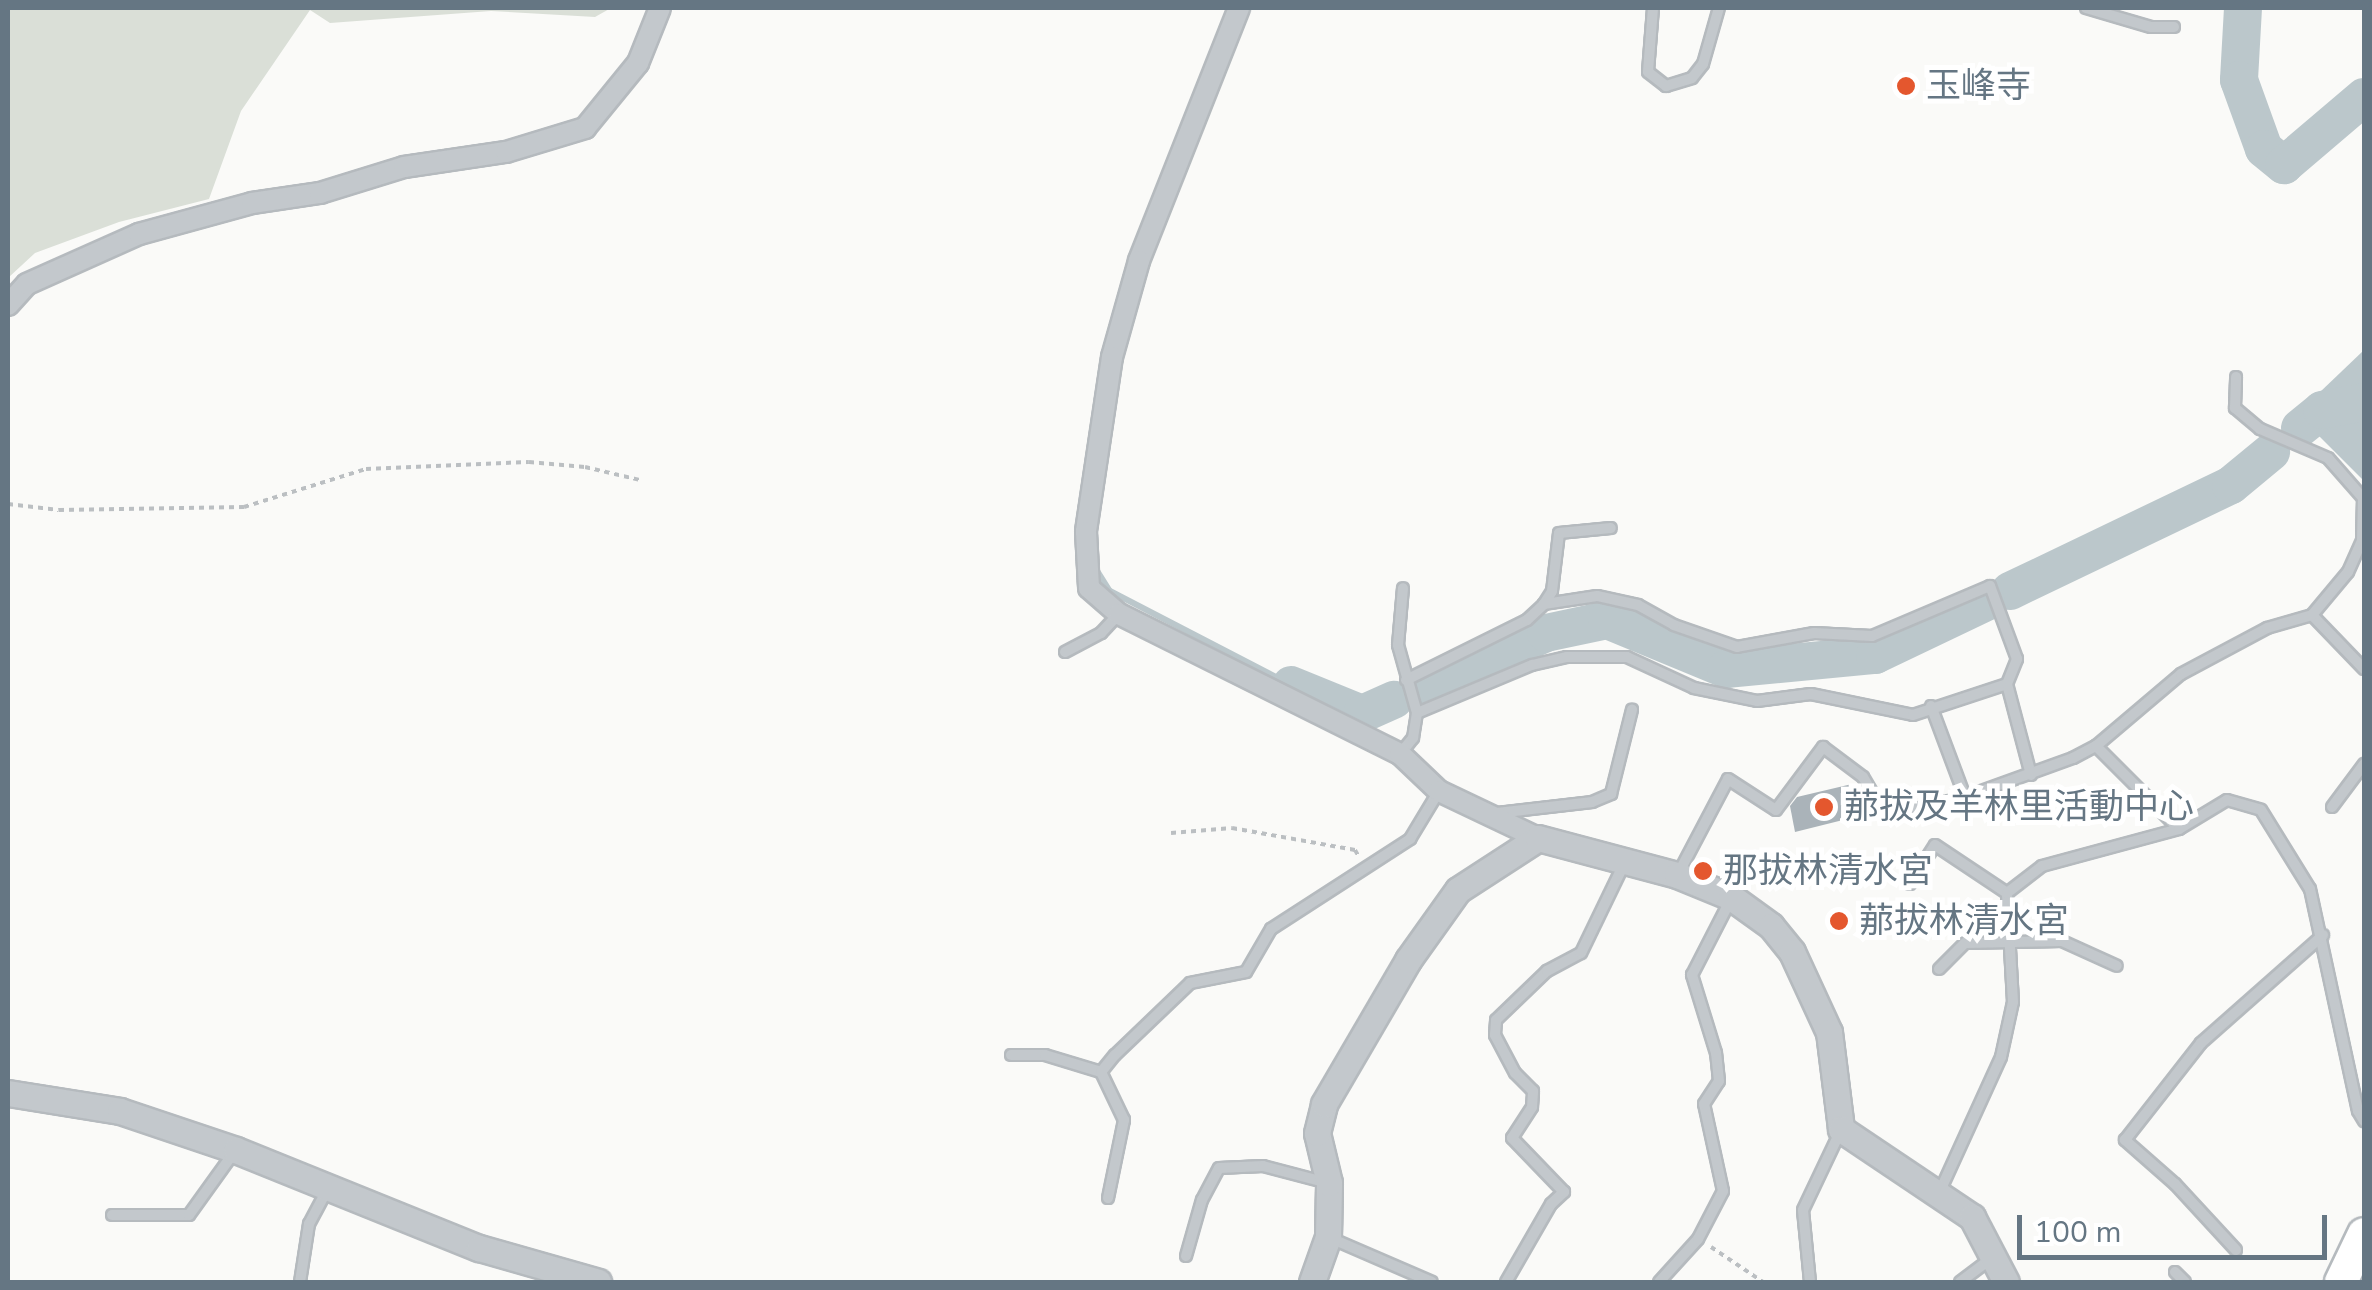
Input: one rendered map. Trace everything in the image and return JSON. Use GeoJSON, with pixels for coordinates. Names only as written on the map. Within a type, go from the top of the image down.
{"type":"FeatureCollection","features":[{"type":"Feature","properties":{"kind":"main road"},"geometry":{"type":"LineString","coordinates":[[2341,1282],[2364,1234]]}},
{"type":"Feature","properties":{"kind":"street"},"geometry":{"type":"LineString","coordinates":[[8,306],[28,284],[139,234],[252,203],[320,193],[404,167],[506,152],[585,128],[638,63],[660,8]]}},
{"type":"Feature","properties":{"kind":"street"},"geometry":{"type":"LineString","coordinates":[[1240,8],[1139,261],[1112,358],[1086,532],[1089,588],[1119,614],[1400,754],[1440,791],[1486,814],[1538,838],[1678,875],[1731,897],[1771,926],[1792,952],[1829,1032],[1842,1129],[1972,1217],[2006,1282]]}},
{"type":"Feature","properties":{"kind":"street"},"geometry":{"type":"LineString","coordinates":[[1312,1282],[1328,1236],[1330,1183],[1317,1133],[1324,1104],[1408,960],[1458,890],[1538,838]]}},
{"type":"Feature","properties":{"kind":"street"},"geometry":{"type":"LineString","coordinates":[[8,1093],[120,1111],[236,1150],[479,1248],[598,1282]]}},
{"type":"Feature","properties":{"kind":"lane"},"geometry":{"type":"LineString","coordinates":[[1652,8],[1648,72],[1666,86],[1692,78],[1703,64],[1720,8]]}},
{"type":"Feature","properties":{"kind":"lane"},"geometry":{"type":"LineString","coordinates":[[2086,8],[2150,27],[2174,27]]}},
{"type":"Feature","properties":{"kind":"lane"},"geometry":{"type":"LineString","coordinates":[[1678,875],[1728,779],[1776,810],[1823,747],[1863,778],[1886,816],[1965,797],[2031,776],[2096,746],[2182,674],[2267,628],[2312,615],[2348,572],[2362,541],[2364,499],[2328,458],[2260,429],[2235,408],[2236,377]]}},
{"type":"Feature","properties":{"kind":"lane"},"geometry":{"type":"LineString","coordinates":[[1406,680],[1527,620],[1544,604],[1552,591],[1559,534],[1611,528]]}},
{"type":"Feature","properties":{"kind":"lane"},"geometry":{"type":"LineString","coordinates":[[1544,604],[1597,596],[1638,605],[1674,625],[1736,647],[1814,634],[1872,636],[1990,586],[2017,659],[2007,684],[2031,776]]}},
{"type":"Feature","properties":{"kind":"lane"},"geometry":{"type":"LineString","coordinates":[[1400,754],[1413,738],[1417,713],[1398,644],[1403,588]]}},
{"type":"Feature","properties":{"kind":"lane"},"geometry":{"type":"LineString","coordinates":[[1066,652],[1101,633],[1119,614]]}},
{"type":"Feature","properties":{"kind":"lane"},"geometry":{"type":"LineString","coordinates":[[2312,615],[2364,669]]}},
{"type":"Feature","properties":{"kind":"lane"},"geometry":{"type":"LineString","coordinates":[[1417,713],[1532,665],[1567,657],[1627,657],[1694,688],[1757,701],[1811,694],[1913,715],[2007,684]]}},
{"type":"Feature","properties":{"kind":"lane"},"geometry":{"type":"LineString","coordinates":[[1931,706],[1965,797]]}},
{"type":"Feature","properties":{"kind":"lane"},"geometry":{"type":"LineString","coordinates":[[1486,814],[1592,802],[1611,794],[1632,710]]}},
{"type":"Feature","properties":{"kind":"lane"},"geometry":{"type":"LineString","coordinates":[[2096,746],[2179,829]]}},
{"type":"Feature","properties":{"kind":"lane"},"geometry":{"type":"LineString","coordinates":[[2332,807],[2364,764]]}},
{"type":"Feature","properties":{"kind":"lane"},"geometry":{"type":"LineString","coordinates":[[1102,1072],[1190,983],[1246,972],[1271,929],[1410,839],[1440,791]]}},
{"type":"Feature","properties":{"kind":"lane"},"geometry":{"type":"LineString","coordinates":[[2007,893],[2042,866],[2179,829],[2227,800],[2261,810],[2310,889],[2324,935],[2358,1111],[2364,1122]]}},
{"type":"Feature","properties":{"kind":"lane"},"geometry":{"type":"LineString","coordinates":[[1910,884],[1935,844],[2007,893]]}},
{"type":"Feature","properties":{"kind":"lane"},"geometry":{"type":"LineString","coordinates":[[1506,1282],[1551,1204],[1564,1192],[1512,1138],[1532,1107],[1533,1091],[1508,1060],[1495,1035],[1496,1020],[1547,971],[1581,954],[1626,859]]}},
{"type":"Feature","properties":{"kind":"lane"},"geometry":{"type":"LineString","coordinates":[[1940,1192],[2001,1056],[2014,1002],[2007,943],[2007,893]]}},
{"type":"Feature","properties":{"kind":"lane"},"geometry":{"type":"LineString","coordinates":[[1659,1282],[1698,1239],[1723,1192],[1704,1104],[1719,1081],[1716,1053],[1692,975],[1731,897]]}},
{"type":"Feature","properties":{"kind":"lane"},"geometry":{"type":"LineString","coordinates":[[2236,1250],[2175,1184],[2125,1140],[2200,1043],[2324,935]]}},
{"type":"Feature","properties":{"kind":"lane"},"geometry":{"type":"LineString","coordinates":[[1939,969],[1965,943],[2062,941],[2117,966]]}},
{"type":"Feature","properties":{"kind":"lane"},"geometry":{"type":"LineString","coordinates":[[1011,1055],[1045,1055],[1102,1072],[1124,1120],[1108,1198]]}},
{"type":"Feature","properties":{"kind":"lane"},"geometry":{"type":"LineString","coordinates":[[1810,1282],[1803,1210],[1842,1129]]}},
{"type":"Feature","properties":{"kind":"lane"},"geometry":{"type":"LineString","coordinates":[[112,1214],[189,1215],[236,1150]]}},
{"type":"Feature","properties":{"kind":"lane"},"geometry":{"type":"LineString","coordinates":[[1186,1256],[1202,1200],[1220,1168],[1263,1166],[1330,1183]]}},
{"type":"Feature","properties":{"kind":"lane"},"geometry":{"type":"LineString","coordinates":[[300,1282],[309,1224],[329,1188]]}},
{"type":"Feature","properties":{"kind":"lane"},"geometry":{"type":"LineString","coordinates":[[1328,1236],[1432,1282]]}},
{"type":"Feature","properties":{"kind":"lane"},"geometry":{"type":"LineString","coordinates":[[1960,1282],[1994,1256]]}},
{"type":"Feature","properties":{"kind":"lane"},"geometry":{"type":"LineString","coordinates":[[2176,1272],[2186,1282]]}},
{"type":"Feature","properties":{"kind":"path"},"geometry":{"type":"LineString","coordinates":[[8,504],[59,510],[244,506],[366,469],[529,462],[585,467],[640,480]]}},
{"type":"Feature","properties":{"kind":"path"},"geometry":{"type":"LineString","coordinates":[[1171,833],[1232,828],[1355,850],[1367,869]]}},
{"type":"Feature","properties":{"kind":"path"},"geometry":{"type":"LineString","coordinates":[[1698,1239],[1763,1282]]}},
{"type":"Feature","properties":{"kind":"shaded area"},"geometry":{"type":"Polygon","coordinates":[[[8,8],[611,8],[595,17],[491,11],[330,23],[310,10],[241,111],[209,199],[119,222],[35,253],[8,278],[8,8]]]}},
{"type":"Feature","properties":{"kind":"shaded area"},"geometry":{"type":"Polygon","coordinates":[[[2364,350],[2364,481],[2297,414],[2364,350]]]}},
{"type":"Feature","properties":{"kind":"building","name":"𦰡拔及羊林里活動中心"},"geometry":{"type":"Polygon","coordinates":[[[1852,784],[1859,816],[1795,832],[1790,806],[1797,797],[1852,784]]]}},
{"type":"Feature","properties":{"kind":"waterway"},"geometry":{"type":"LineString","coordinates":[[2243,8],[2239,80],[2264,149],[2284,165],[2364,97]]}},
{"type":"Feature","properties":{"kind":"waterway"},"geometry":{"type":"LineString","coordinates":[[2300,428],[2322,410],[2364,402]]}},
{"type":"Feature","properties":{"kind":"waterway"},"geometry":{"type":"LineString","coordinates":[[2010,591],[2231,485],[2271,452]]}},
{"type":"Feature","properties":{"kind":"waterway"},"geometry":{"type":"LineString","coordinates":[[1096,569],[1110,591],[1291,685]]}},
{"type":"Feature","properties":{"kind":"waterway"},"geometry":{"type":"LineString","coordinates":[[1426,686],[1546,633],[1607,620],[1726,669],[1875,655],[1986,602]]}},
{"type":"Feature","properties":{"kind":"waterway"},"geometry":{"type":"LineString","coordinates":[[1291,685],[1362,714],[1394,700]]}},
{"type":"Feature","properties":{"kind":"place","name":"玉峰寺"},"geometry":{"type":"Point","coordinates":[1906,86]}},
{"type":"Feature","properties":{"kind":"place","name":"𦰡拔及羊林里活動中心"},"geometry":{"type":"Point","coordinates":[1824,807]}},
{"type":"Feature","properties":{"kind":"place","name":"那拔林清水宮"},"geometry":{"type":"Point","coordinates":[1703,871]}},
{"type":"Feature","properties":{"kind":"place","name":"𦰡拔林清水宮"},"geometry":{"type":"Point","coordinates":[1839,921]}}]}
